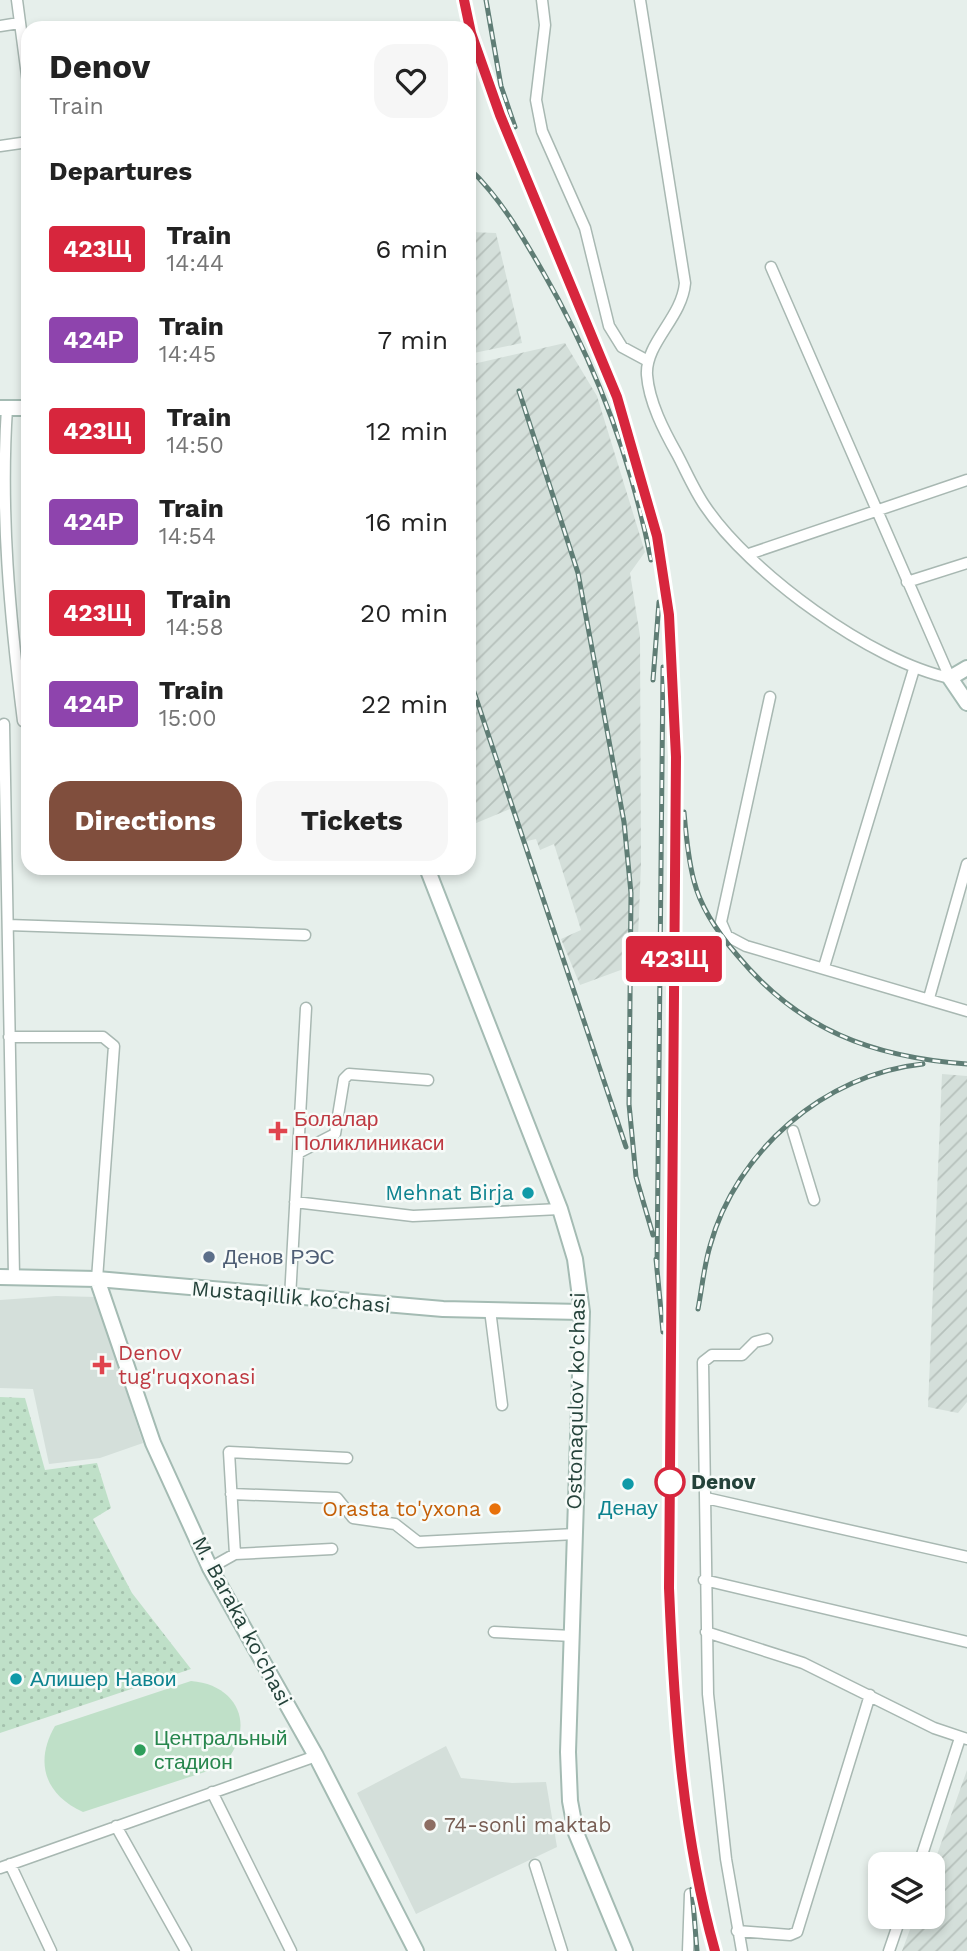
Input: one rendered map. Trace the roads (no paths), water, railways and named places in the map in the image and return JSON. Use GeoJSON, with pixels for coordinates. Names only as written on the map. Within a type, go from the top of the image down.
{"type":"FeatureCollection","features":[{"type":"Feature","properties":{"kind":"street"},"geometry":{"type":"LineString","coordinates":[[17,0],[21,36]]}},
{"type":"Feature","properties":{"kind":"street"},"geometry":{"type":"LineString","coordinates":[[542,0],[545,25],[536,100],[542,131],[585,228],[609,326],[622,347],[648,361]]}},
{"type":"Feature","properties":{"kind":"street"},"geometry":{"type":"LineString","coordinates":[[640,0],[685,283],[684,301],[648,361],[652,398],[667,438],[705,506],[749,554],[802,602],[914,668],[950,678],[967,668]]}},
{"type":"Feature","properties":{"kind":"street"},"geometry":{"type":"LineString","coordinates":[[0,26],[19,23]]}},
{"type":"Feature","properties":{"kind":"street"},"geometry":{"type":"LineString","coordinates":[[0,146],[21,143]]}},
{"type":"Feature","properties":{"kind":"street"},"geometry":{"type":"LineString","coordinates":[[771,267],[950,678],[967,703]]}},
{"type":"Feature","properties":{"kind":"street"},"geometry":{"type":"LineString","coordinates":[[4,408],[6,557],[21,686]]}},
{"type":"Feature","properties":{"kind":"street"},"geometry":{"type":"LineString","coordinates":[[749,554],[967,480]]}},
{"type":"Feature","properties":{"kind":"street"},"geometry":{"type":"LineString","coordinates":[[907,582],[967,563]]}},
{"type":"Feature","properties":{"kind":"street"},"geometry":{"type":"LineString","coordinates":[[824,967],[914,668]]}},
{"type":"Feature","properties":{"kind":"street"},"geometry":{"type":"LineString","coordinates":[[771,697],[721,922],[734,942],[967,1010]]}},
{"type":"Feature","properties":{"kind":"street"},"geometry":{"type":"LineString","coordinates":[[7,1277],[9,1037],[4,982],[8,925],[2,724],[21,722]]}},
{"type":"Feature","properties":{"kind":"street"},"geometry":{"type":"LineString","coordinates":[[929,998],[967,864]]}},
{"type":"Feature","properties":{"kind":"street","name":"Ostonaqulov ko'chasi"},"geometry":{"type":"LineString","coordinates":[[430,875],[561,1209],[575,1259],[582,1312],[568,1752],[570,1801],[576,1833],[625,1951]]}},
{"type":"Feature","properties":{"kind":"street"},"geometry":{"type":"LineString","coordinates":[[8,925],[305,935]]}},
{"type":"Feature","properties":{"kind":"street"},"geometry":{"type":"LineString","coordinates":[[290,1297],[306,1008]]}},
{"type":"Feature","properties":{"kind":"street"},"geometry":{"type":"LineString","coordinates":[[9,1037],[103,1037],[110,1039],[114,1046],[97,1279]]}},
{"type":"Feature","properties":{"kind":"street"},"geometry":{"type":"LineString","coordinates":[[298,1153],[335,1134],[344,1079],[349,1074],[428,1080]]}},
{"type":"Feature","properties":{"kind":"street"},"geometry":{"type":"LineString","coordinates":[[793,1131],[814,1200]]}},
{"type":"Feature","properties":{"kind":"street"},"geometry":{"type":"LineString","coordinates":[[295,1202],[413,1216],[561,1209]]}},
{"type":"Feature","properties":{"kind":"street","name":"Mustaqillik ko‘chasi"},"geometry":{"type":"LineString","coordinates":[[7,1277],[97,1279],[290,1297],[490,1310],[582,1312]]}},
{"type":"Feature","properties":{"kind":"street","name":"M. Baraka ko'chasi"},"geometry":{"type":"LineString","coordinates":[[97,1279],[153,1443],[210,1568],[316,1756],[416,1951]]}},
{"type":"Feature","properties":{"kind":"street"},"geometry":{"type":"LineString","coordinates":[[490,1310],[502,1405]]}},
{"type":"Feature","properties":{"kind":"street"},"geometry":{"type":"LineString","coordinates":[[742,1951],[737,1931],[708,1695],[704,1580],[704,1359],[712,1355],[743,1355],[755,1342],[768,1339]]}},
{"type":"Feature","properties":{"kind":"street"},"geometry":{"type":"LineString","coordinates":[[235,1554],[228,1455],[230,1452],[347,1458]]}},
{"type":"Feature","properties":{"kind":"street"},"geometry":{"type":"LineString","coordinates":[[231,1494],[337,1498],[353,1518],[396,1524],[418,1542],[575,1534]]}},
{"type":"Feature","properties":{"kind":"street"},"geometry":{"type":"LineString","coordinates":[[706,1498],[967,1557]]}},
{"type":"Feature","properties":{"kind":"street"},"geometry":{"type":"LineString","coordinates":[[210,1568],[235,1554],[332,1549]]}},
{"type":"Feature","properties":{"kind":"street"},"geometry":{"type":"LineString","coordinates":[[704,1580],[967,1642]]}},
{"type":"Feature","properties":{"kind":"street"},"geometry":{"type":"LineString","coordinates":[[706,1632],[803,1663],[963,1739],[923,1852]]}},
{"type":"Feature","properties":{"kind":"street"},"geometry":{"type":"LineString","coordinates":[[494,1633],[572,1636]]}},
{"type":"Feature","properties":{"kind":"street"},"geometry":{"type":"LineString","coordinates":[[737,1931],[787,1935],[797,1932],[870,1695]]}},
{"type":"Feature","properties":{"kind":"street"},"geometry":{"type":"LineString","coordinates":[[51,1951],[5,1866],[316,1756]]}},
{"type":"Feature","properties":{"kind":"street"},"geometry":{"type":"LineString","coordinates":[[212,1792],[291,1951]]}},
{"type":"Feature","properties":{"kind":"street"},"geometry":{"type":"LineString","coordinates":[[116,1826],[187,1951]]}},
{"type":"Feature","properties":{"kind":"street"},"geometry":{"type":"LineString","coordinates":[[535,1865],[562,1951]]}},
{"type":"Feature","properties":{"kind":"street"},"geometry":{"type":"LineString","coordinates":[[688,1951],[690,1894]]}},
{"type":"Feature","properties":{"kind":"street"},"geometry":{"type":"LineString","coordinates":[[889,1951],[897,1929]]}},
{"type":"Feature","properties":{"kind":"railway"},"geometry":{"type":"LineString","coordinates":[[464,0],[468,21]]}},
{"type":"Feature","properties":{"kind":"railway"},"geometry":{"type":"LineString","coordinates":[[486,0],[501,86],[515,127]]}},
{"type":"Feature","properties":{"kind":"railway"},"geometry":{"type":"LineString","coordinates":[[476,47],[500,115],[617,397],[657,536],[669,615],[676,757],[669,1588],[682,1771],[695,1862],[715,1951]]}},
{"type":"Feature","properties":{"kind":"railway"},"geometry":{"type":"LineString","coordinates":[[476,176],[501,205],[518,231],[579,340],[622,447],[651,560]]}},
{"type":"Feature","properties":{"kind":"railway"},"geometry":{"type":"LineString","coordinates":[[519,391],[578,573],[624,822],[631,893],[629,1104],[636,1177],[653,1235]]}},
{"type":"Feature","properties":{"kind":"railway"},"geometry":{"type":"LineString","coordinates":[[653,680],[659,602]]}},
{"type":"Feature","properties":{"kind":"railway"},"geometry":{"type":"LineString","coordinates":[[657,1268],[663,667]]}},
{"type":"Feature","properties":{"kind":"railway"},"geometry":{"type":"LineString","coordinates":[[476,698],[626,1147]]}},
{"type":"Feature","properties":{"kind":"railway"},"geometry":{"type":"LineString","coordinates":[[684,812],[690,864],[701,901],[723,938],[761,981],[812,1021],[840,1035],[900,1055],[967,1064]]}},
{"type":"Feature","properties":{"kind":"railway"},"geometry":{"type":"LineString","coordinates":[[698,1309],[710,1246],[723,1211],[740,1179],[763,1149],[790,1123],[819,1101],[852,1083],[887,1071],[923,1064]]}},
{"type":"Feature","properties":{"kind":"railway"},"geometry":{"type":"LineString","coordinates":[[656,1259],[663,1332]]}},
{"type":"Feature","properties":{"kind":"railway"},"geometry":{"type":"LineString","coordinates":[[692,1889],[697,1951]]}},
{"type":"Feature","properties":{"kind":"train","name":"423Щ"},"geometry":{"type":"LineString","coordinates":[[464,0],[468,21]]}},
{"type":"Feature","properties":{"kind":"train","name":"423Щ"},"geometry":{"type":"LineString","coordinates":[[476,47],[500,115],[589,324],[617,397],[657,536],[669,615],[676,757],[669,1588],[685,1794],[706,1919],[715,1951]]}},
{"type":"Feature","properties":{"kind":"place","name":"Болалар Поликлиникаси"},"geometry":{"type":"Point","coordinates":[278,1131]}},
{"type":"Feature","properties":{"kind":"place","name":"Mehnat Birja"},"geometry":{"type":"Point","coordinates":[528,1193]}},
{"type":"Feature","properties":{"kind":"place","name":"Денов РЭС"},"geometry":{"type":"Point","coordinates":[209,1257]}},
{"type":"Feature","properties":{"kind":"place","name":"Denov tug'ruqxonasi"},"geometry":{"type":"Point","coordinates":[102,1365]}},
{"type":"Feature","properties":{"kind":"place","name":"Denov"},"geometry":{"type":"Point","coordinates":[670,1482]}},
{"type":"Feature","properties":{"kind":"place","name":"Денау"},"geometry":{"type":"Point","coordinates":[628,1484]}},
{"type":"Feature","properties":{"kind":"place","name":"Orasta to'yxona"},"geometry":{"type":"Point","coordinates":[495,1509]}},
{"type":"Feature","properties":{"kind":"place","name":"Алишер Навои"},"geometry":{"type":"Point","coordinates":[16,1679]}},
{"type":"Feature","properties":{"kind":"place","name":"Центральный стадион"},"geometry":{"type":"Point","coordinates":[140,1750]}},
{"type":"Feature","properties":{"kind":"place","name":"74-sonli maktab"},"geometry":{"type":"Point","coordinates":[430,1825]}}]}
